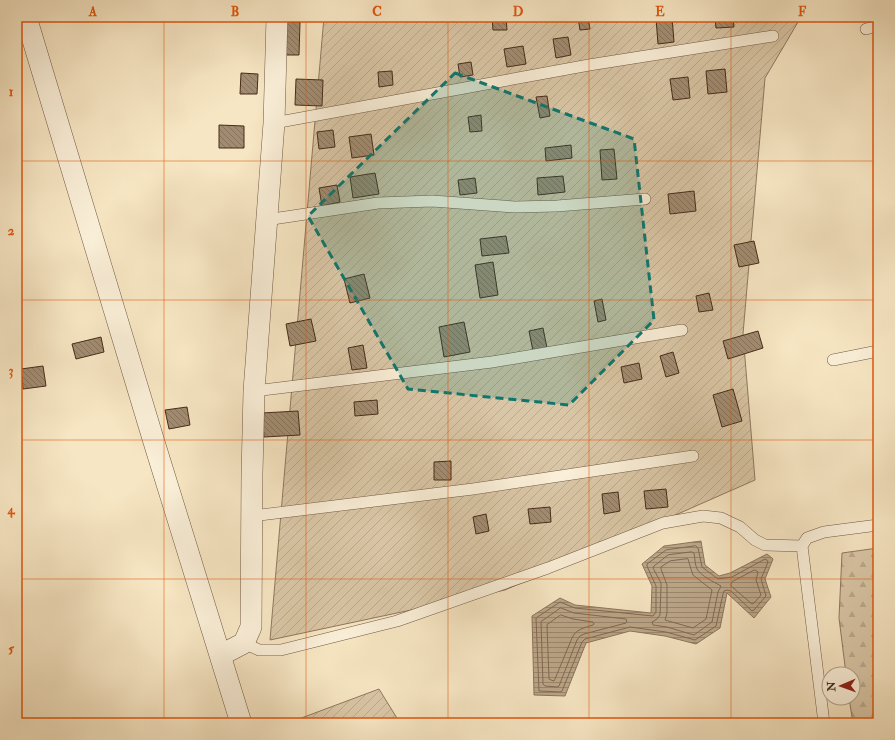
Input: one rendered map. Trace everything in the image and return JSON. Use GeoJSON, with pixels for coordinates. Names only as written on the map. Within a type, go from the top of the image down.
{"type":"FeatureCollection","features":[{"type":"Feature","properties":{"kind":"street"},"geometry":{"type":"LineString","coordinates":[[26,17],[156,449],[241,723]]}},
{"type":"Feature","properties":{"kind":"street"},"geometry":{"type":"LineString","coordinates":[[221,655],[244,643],[251,627],[254,391],[274,123],[277,17]]}},
{"type":"Feature","properties":{"kind":"lane"},"geometry":{"type":"LineString","coordinates":[[866,28],[878,26]]}},
{"type":"Feature","properties":{"kind":"lane"},"geometry":{"type":"LineString","coordinates":[[274,123],[589,65],[773,36]]}},
{"type":"Feature","properties":{"kind":"lane"},"geometry":{"type":"LineString","coordinates":[[266,220],[378,203],[432,201],[515,207],[557,206],[645,200]]}},
{"type":"Feature","properties":{"kind":"lane"},"geometry":{"type":"LineString","coordinates":[[254,391],[492,362],[682,330]]}},
{"type":"Feature","properties":{"kind":"lane"},"geometry":{"type":"LineString","coordinates":[[833,360],[878,351]]}},
{"type":"Feature","properties":{"kind":"lane"},"geometry":{"type":"LineString","coordinates":[[252,516],[473,489],[693,456]]}},
{"type":"Feature","properties":{"kind":"lane"},"geometry":{"type":"LineString","coordinates":[[244,643],[259,650],[281,650],[397,621],[548,568],[663,523],[703,516],[721,518],[740,527],[755,540],[765,545],[802,546]]}},
{"type":"Feature","properties":{"kind":"lane"},"geometry":{"type":"LineString","coordinates":[[824,723],[802,546],[807,538],[824,532],[878,525]]}},
{"type":"Feature","properties":{"kind":"highlighted area"},"geometry":{"type":"Polygon","coordinates":[[[455,73],[634,139],[654,320],[569,405],[408,389],[308,216],[455,73]]]}},
{"type":"Feature","properties":{"kind":"green space"},"geometry":{"type":"Polygon","coordinates":[[[324,17],[801,17],[765,78],[743,334],[755,480],[505,590],[270,640],[324,17]]]}},
{"type":"Feature","properties":{"kind":"green space"},"geometry":{"type":"Polygon","coordinates":[[[878,548],[878,723],[853,723],[850,706],[861,706],[861,666],[845,666],[839,618],[842,553],[878,548]]]}},
{"type":"Feature","properties":{"kind":"green space"},"geometry":{"type":"Polygon","coordinates":[[[379,689],[400,723],[288,723],[379,689]]]}},
{"type":"Feature","properties":{"kind":"water"},"geometry":{"type":"Polygon","coordinates":[[[701,541],[705,565],[719,576],[730,573],[767,554],[773,559],[765,579],[771,597],[754,618],[727,593],[720,628],[696,644],[665,636],[630,631],[586,643],[565,696],[534,695],[532,616],[560,598],[575,605],[651,613],[652,586],[642,564],[664,546],[701,541]]]}},
{"type":"Feature","properties":{"kind":"building"},"geometry":{"type":"Polygon","coordinates":[[[492,17],[506,17],[507,30],[493,30],[492,17]]]}},
{"type":"Feature","properties":{"kind":"building"},"geometry":{"type":"Polygon","coordinates":[[[578,17],[588,17],[590,29],[580,30],[578,17]]]}},
{"type":"Feature","properties":{"kind":"building"},"geometry":{"type":"Polygon","coordinates":[[[672,17],[674,42],[658,44],[656,18],[672,17]]]}},
{"type":"Feature","properties":{"kind":"building"},"geometry":{"type":"Polygon","coordinates":[[[715,17],[733,17],[734,27],[716,28],[715,17]]]}},
{"type":"Feature","properties":{"kind":"building"},"geometry":{"type":"Polygon","coordinates":[[[285,22],[300,22],[299,55],[284,55],[285,22]]]}},
{"type":"Feature","properties":{"kind":"building"},"geometry":{"type":"Polygon","coordinates":[[[568,37],[571,55],[556,58],[553,39],[568,37]]]}},
{"type":"Feature","properties":{"kind":"building"},"geometry":{"type":"Polygon","coordinates":[[[523,46],[526,64],[507,67],[504,49],[523,46]]]}},
{"type":"Feature","properties":{"kind":"building"},"geometry":{"type":"Polygon","coordinates":[[[471,62],[473,75],[460,77],[458,64],[471,62]]]}},
{"type":"Feature","properties":{"kind":"building"},"geometry":{"type":"Polygon","coordinates":[[[725,69],[727,92],[708,94],[706,71],[725,69]]]}},
{"type":"Feature","properties":{"kind":"building"},"geometry":{"type":"Polygon","coordinates":[[[392,71],[393,85],[379,87],[378,72],[392,71]]]}},
{"type":"Feature","properties":{"kind":"building"},"geometry":{"type":"Polygon","coordinates":[[[241,73],[258,74],[257,94],[240,94],[241,73]]]}},
{"type":"Feature","properties":{"kind":"building"},"geometry":{"type":"Polygon","coordinates":[[[688,77],[690,98],[673,100],[670,79],[688,77]]]}},
{"type":"Feature","properties":{"kind":"building"},"geometry":{"type":"Polygon","coordinates":[[[296,79],[323,80],[322,106],[295,105],[296,79]]]}},
{"type":"Feature","properties":{"kind":"building"},"geometry":{"type":"Polygon","coordinates":[[[547,96],[550,116],[540,118],[536,97],[547,96]]]}},
{"type":"Feature","properties":{"kind":"building"},"geometry":{"type":"Polygon","coordinates":[[[481,115],[482,131],[470,132],[468,117],[481,115]]]}},
{"type":"Feature","properties":{"kind":"building"},"geometry":{"type":"Polygon","coordinates":[[[219,125],[244,126],[244,148],[219,148],[219,125]]]}},
{"type":"Feature","properties":{"kind":"building"},"geometry":{"type":"Polygon","coordinates":[[[333,130],[335,147],[319,149],[317,132],[333,130]]]}},
{"type":"Feature","properties":{"kind":"building"},"geometry":{"type":"Polygon","coordinates":[[[371,134],[374,155],[352,158],[349,137],[371,134]]]}},
{"type":"Feature","properties":{"kind":"building"},"geometry":{"type":"Polygon","coordinates":[[[571,145],[572,158],[546,161],[545,148],[571,145]]]}},
{"type":"Feature","properties":{"kind":"building"},"geometry":{"type":"Polygon","coordinates":[[[614,149],[617,179],[602,180],[600,150],[614,149]]]}},
{"type":"Feature","properties":{"kind":"building"},"geometry":{"type":"Polygon","coordinates":[[[375,173],[379,194],[353,198],[350,177],[375,173]]]}},
{"type":"Feature","properties":{"kind":"building"},"geometry":{"type":"Polygon","coordinates":[[[563,176],[565,192],[538,195],[537,178],[563,176]]]}},
{"type":"Feature","properties":{"kind":"building"},"geometry":{"type":"Polygon","coordinates":[[[475,178],[477,193],[460,195],[458,180],[475,178]]]}},
{"type":"Feature","properties":{"kind":"building"},"geometry":{"type":"Polygon","coordinates":[[[337,185],[340,202],[322,206],[319,188],[337,185]]]}},
{"type":"Feature","properties":{"kind":"building"},"geometry":{"type":"Polygon","coordinates":[[[694,191],[696,211],[670,214],[668,194],[694,191]]]}},
{"type":"Feature","properties":{"kind":"building"},"geometry":{"type":"Polygon","coordinates":[[[506,236],[509,253],[482,256],[480,239],[506,236]]]}},
{"type":"Feature","properties":{"kind":"building"},"geometry":{"type":"Polygon","coordinates":[[[754,241],[759,263],[739,267],[734,245],[754,241]]]}},
{"type":"Feature","properties":{"kind":"building"},"geometry":{"type":"Polygon","coordinates":[[[493,262],[498,295],[480,298],[475,265],[493,262]]]}},
{"type":"Feature","properties":{"kind":"building"},"geometry":{"type":"Polygon","coordinates":[[[364,274],[370,298],[350,303],[344,279],[364,274]]]}},
{"type":"Feature","properties":{"kind":"building"},"geometry":{"type":"Polygon","coordinates":[[[709,293],[713,310],[699,312],[696,296],[709,293]]]}},
{"type":"Feature","properties":{"kind":"building"},"geometry":{"type":"Polygon","coordinates":[[[602,299],[606,320],[598,322],[594,301],[602,299]]]}},
{"type":"Feature","properties":{"kind":"building"},"geometry":{"type":"Polygon","coordinates":[[[311,319],[316,341],[290,346],[286,324],[311,319]]]}},
{"type":"Feature","properties":{"kind":"building"},"geometry":{"type":"Polygon","coordinates":[[[464,322],[470,352],[444,357],[439,327],[464,322]]]}},
{"type":"Feature","properties":{"kind":"building"},"geometry":{"type":"Polygon","coordinates":[[[543,328],[547,348],[533,351],[529,331],[543,328]]]}},
{"type":"Feature","properties":{"kind":"building"},"geometry":{"type":"Polygon","coordinates":[[[758,331],[763,348],[728,359],[723,341],[758,331]]]}},
{"type":"Feature","properties":{"kind":"building"},"geometry":{"type":"Polygon","coordinates":[[[101,337],[104,352],[76,359],[72,344],[101,337]]]}},
{"type":"Feature","properties":{"kind":"building"},"geometry":{"type":"Polygon","coordinates":[[[363,345],[367,368],[352,370],[348,348],[363,345]]]}},
{"type":"Feature","properties":{"kind":"building"},"geometry":{"type":"Polygon","coordinates":[[[673,352],[679,373],[666,377],[660,356],[673,352]]]}},
{"type":"Feature","properties":{"kind":"building"},"geometry":{"type":"Polygon","coordinates":[[[639,363],[642,379],[624,383],[621,367],[639,363]]]}},
{"type":"Feature","properties":{"kind":"building"},"geometry":{"type":"Polygon","coordinates":[[[43,366],[46,386],[23,389],[21,369],[43,366]]]}},
{"type":"Feature","properties":{"kind":"building"},"geometry":{"type":"Polygon","coordinates":[[[733,389],[742,421],[722,427],[713,395],[733,389]]]}},
{"type":"Feature","properties":{"kind":"building"},"geometry":{"type":"Polygon","coordinates":[[[377,400],[378,414],[355,416],[354,402],[377,400]]]}},
{"type":"Feature","properties":{"kind":"building"},"geometry":{"type":"Polygon","coordinates":[[[187,407],[190,425],[169,429],[165,410],[187,407]]]}},
{"type":"Feature","properties":{"kind":"building"},"geometry":{"type":"Polygon","coordinates":[[[298,411],[300,435],[264,437],[262,413],[298,411]]]}},
{"type":"Feature","properties":{"kind":"building"},"geometry":{"type":"Polygon","coordinates":[[[451,461],[451,480],[434,480],[434,462],[451,461]]]}},
{"type":"Feature","properties":{"kind":"building"},"geometry":{"type":"Polygon","coordinates":[[[666,489],[668,507],[646,509],[644,491],[666,489]]]}},
{"type":"Feature","properties":{"kind":"building"},"geometry":{"type":"Polygon","coordinates":[[[618,492],[620,511],[604,514],[602,494],[618,492]]]}},
{"type":"Feature","properties":{"kind":"building"},"geometry":{"type":"Polygon","coordinates":[[[550,507],[551,522],[530,524],[528,509],[550,507]]]}},
{"type":"Feature","properties":{"kind":"building"},"geometry":{"type":"Polygon","coordinates":[[[486,514],[489,531],[476,534],[473,517],[486,514]]]}}]}
